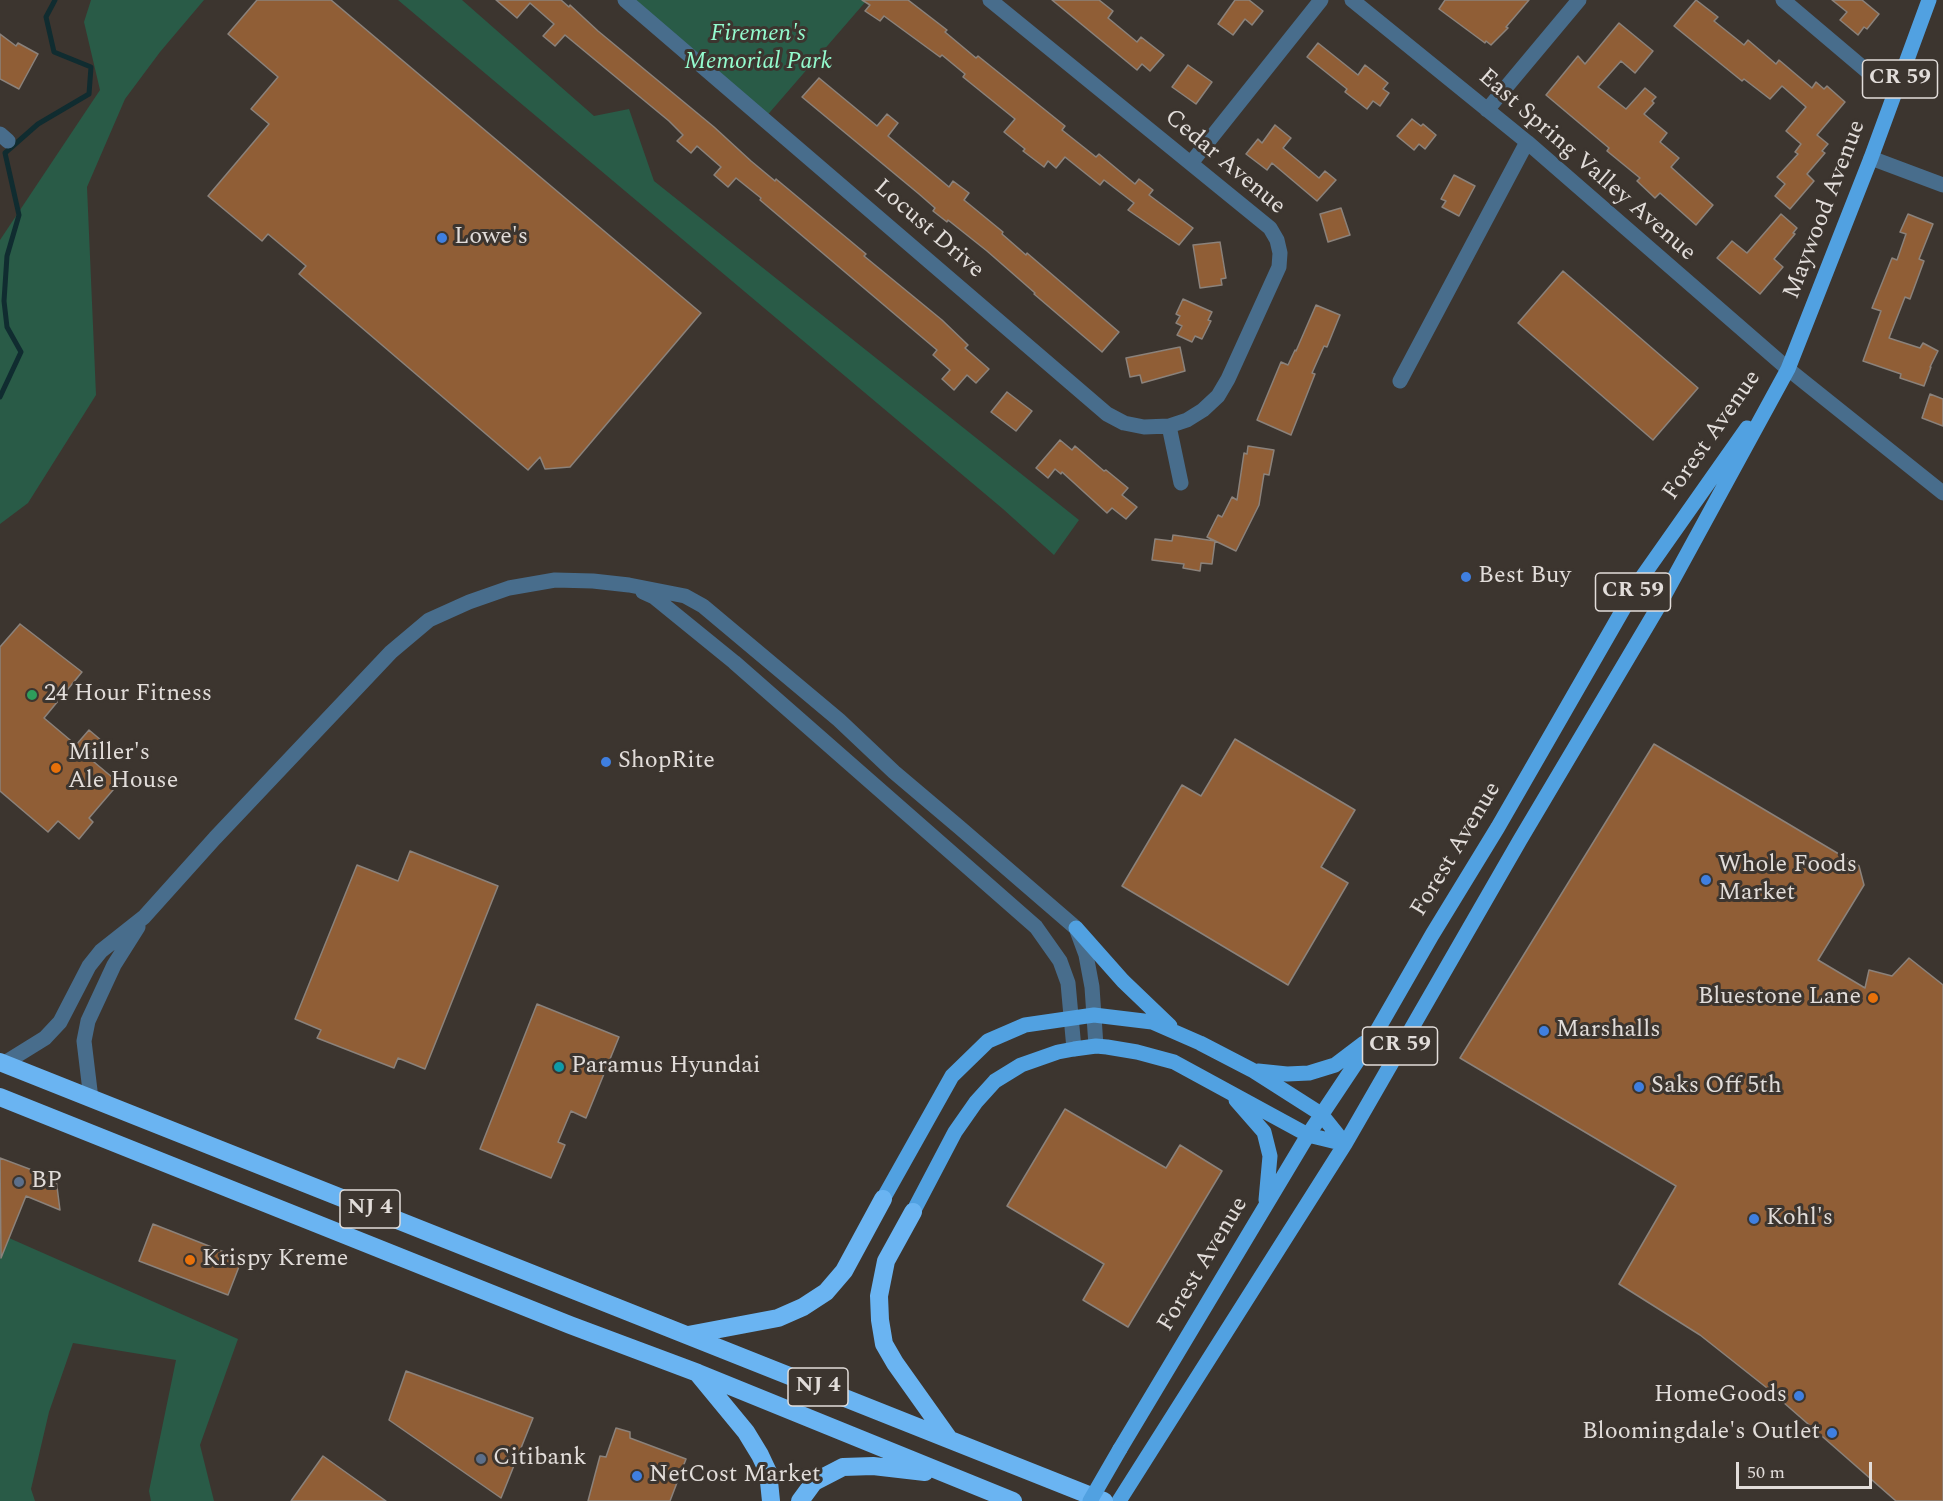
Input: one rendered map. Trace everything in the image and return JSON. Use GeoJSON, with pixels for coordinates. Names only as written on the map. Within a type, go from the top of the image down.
{"type":"FeatureCollection","features":[{"type":"Feature","properties":{"kind":"highway","name":"NJ 4"},"geometry":{"type":"LineString","coordinates":[[1,1063],[1104,1501]]}},
{"type":"Feature","properties":{"kind":"highway","name":"NJ 4"},"geometry":{"type":"LineString","coordinates":[[0,1097],[570,1325],[698,1373],[1013,1501]]}},
{"type":"Feature","properties":{"kind":"highway"},"geometry":{"type":"LineString","coordinates":[[688,1335],[778,1318],[803,1307],[826,1292],[844,1271],[883,1199]]}},
{"type":"Feature","properties":{"kind":"highway"},"geometry":{"type":"LineString","coordinates":[[913,1212],[886,1261],[879,1296],[880,1320],[884,1344],[895,1363],[949,1439]]}},
{"type":"Feature","properties":{"kind":"highway"},"geometry":{"type":"LineString","coordinates":[[698,1373],[746,1432],[760,1455],[768,1472],[771,1501]]}},
{"type":"Feature","properties":{"kind":"highway"},"geometry":{"type":"LineString","coordinates":[[800,1501],[814,1482],[843,1467],[873,1466],[949,1475]]}},
{"type":"Feature","properties":{"kind":"main road","name":"Maywood Avenue"},"geometry":{"type":"LineString","coordinates":[[1788,369],[1871,158],[1929,0]]}},
{"type":"Feature","properties":{"kind":"main road","name":"Forest Avenue"},"geometry":{"type":"LineString","coordinates":[[1090,1501],[1308,1135],[1374,1036],[1432,935],[1498,828],[1640,580],[1788,369]]}},
{"type":"Feature","properties":{"kind":"main road","name":"Forest Avenue"},"geometry":{"type":"LineString","coordinates":[[1119,1501],[1344,1144],[1508,860],[1657,609],[1788,369]]}},
{"type":"Feature","properties":{"kind":"main road"},"geometry":{"type":"LineString","coordinates":[[1076,928],[1092,950],[1177,1033]]}},
{"type":"Feature","properties":{"kind":"main road"},"geometry":{"type":"LineString","coordinates":[[883,1199],[952,1076],[988,1041],[1025,1024],[1094,1015],[1152,1022],[1252,1070],[1321,1114],[1344,1144]]}},
{"type":"Feature","properties":{"kind":"main road"},"geometry":{"type":"LineString","coordinates":[[1252,1070],[1287,1074],[1309,1073],[1335,1065],[1374,1036]]}},
{"type":"Feature","properties":{"kind":"main road"},"geometry":{"type":"LineString","coordinates":[[913,1212],[955,1132],[976,1102],[995,1081],[1021,1065],[1074,1049],[1096,1046],[1137,1052],[1174,1062],[1308,1135],[1344,1144]]}},
{"type":"Feature","properties":{"kind":"main road"},"geometry":{"type":"LineString","coordinates":[[1231,1093],[1264,1132],[1270,1156],[1265,1206]]}},
{"type":"Feature","properties":{"kind":"street","name":"Locust Drive"},"geometry":{"type":"LineString","coordinates":[[625,0],[1107,414],[1125,423],[1144,427],[1169,426]]}},
{"type":"Feature","properties":{"kind":"street","name":"Cedar Avenue"},"geometry":{"type":"LineString","coordinates":[[990,0],[1270,228],[1277,240],[1280,253],[1279,267],[1228,379],[1218,396],[1203,410],[1187,420],[1169,426]]}},
{"type":"Feature","properties":{"kind":"street"},"geometry":{"type":"LineString","coordinates":[[1191,163],[1321,0]]}},
{"type":"Feature","properties":{"kind":"street","name":"East Spring Valley Avenue"},"geometry":{"type":"LineString","coordinates":[[1352,0],[1527,142],[1788,369],[1943,493]]}},
{"type":"Feature","properties":{"kind":"street"},"geometry":{"type":"LineString","coordinates":[[1487,110],[1579,0]]}},
{"type":"Feature","properties":{"kind":"street"},"geometry":{"type":"LineString","coordinates":[[1783,0],[1894,94]]}},
{"type":"Feature","properties":{"kind":"street"},"geometry":{"type":"LineString","coordinates":[[1400,381],[1527,142]]}},
{"type":"Feature","properties":{"kind":"street"},"geometry":{"type":"LineString","coordinates":[[1871,158],[1943,184]]}},
{"type":"Feature","properties":{"kind":"street"},"geometry":{"type":"LineString","coordinates":[[1169,426],[1181,483]]}},
{"type":"Feature","properties":{"kind":"street"},"geometry":{"type":"LineString","coordinates":[[1,1063],[45,1038],[60,1022],[89,966],[101,951],[144,917],[215,838],[391,652],[429,620],[469,602],[509,588],[555,580],[629,585],[685,596],[704,606],[839,720],[894,772],[1076,928],[1086,955],[1092,987],[1096,1046]]}},
{"type":"Feature","properties":{"kind":"street"},"geometry":{"type":"LineString","coordinates":[[629,585],[654,597],[734,662],[1036,927],[1060,961],[1068,983],[1074,1049]]}},
{"type":"Feature","properties":{"kind":"street"},"geometry":{"type":"LineString","coordinates":[[91,1099],[84,1049],[88,1021],[114,965],[144,917]]}},
{"type":"Feature","properties":{"kind":"green space"},"geometry":{"type":"Polygon","coordinates":[[[91,0],[204,0],[160,52],[125,99],[87,187],[96,395],[28,503],[0,524],[0,240],[100,90],[84,22],[91,0]]]}},
{"type":"Feature","properties":{"kind":"green space"},"geometry":{"type":"Polygon","coordinates":[[[398,0],[462,0],[594,116],[629,109],[654,181],[1079,520],[1054,555],[1003,509],[398,0]]]}},
{"type":"Feature","properties":{"kind":"green space","name":"Firemen's Memorial Park"},"geometry":{"type":"Polygon","coordinates":[[[625,0],[867,0],[764,119],[625,0]]]}},
{"type":"Feature","properties":{"kind":"green space"},"geometry":{"type":"Polygon","coordinates":[[[0,1237],[9,1238],[238,1339],[200,1445],[214,1501],[151,1501],[149,1491],[176,1360],[73,1343],[49,1412],[31,1489],[35,1501],[0,1501],[0,1237]]]}},
{"type":"Feature","properties":{"kind":"building","name":"Lowe's"},"geometry":{"type":"Polygon","coordinates":[[[257,0],[331,0],[701,313],[570,467],[545,469],[540,457],[528,470],[299,274],[306,266],[268,234],[262,241],[208,196],[269,124],[251,109],[278,77],[228,34],[257,0]]]}},
{"type":"Feature","properties":{"kind":"building"},"geometry":{"type":"Polygon","coordinates":[[[496,0],[561,0],[569,7],[570,5],[751,161],[775,181],[776,179],[942,320],[968,345],[965,348],[989,369],[976,383],[967,375],[954,390],[942,379],[950,370],[933,355],[937,350],[760,200],[761,198],[736,178],[728,187],[714,175],[721,167],[697,146],[691,153],[677,141],[683,135],[669,121],[565,35],[555,46],[543,36],[554,24],[530,3],[517,18],[496,0]]]}},
{"type":"Feature","properties":{"kind":"building"},"geometry":{"type":"Polygon","coordinates":[[[862,0],[908,0],[947,30],[945,32],[976,58],[978,56],[1065,126],[1062,130],[1096,157],[1099,154],[1135,184],[1139,179],[1153,190],[1149,195],[1193,228],[1179,245],[1128,210],[1134,203],[1104,180],[1100,185],[1065,157],[1056,168],[1048,161],[1044,167],[1004,132],[1015,119],[963,77],[965,74],[942,55],[940,57],[884,16],[880,21],[865,11],[870,5],[862,0]]]}},
{"type":"Feature","properties":{"kind":"building"},"geometry":{"type":"Polygon","coordinates":[[[1052,0],[1099,0],[1113,11],[1108,18],[1137,42],[1141,37],[1164,55],[1150,71],[1142,64],[1137,70],[1052,0]]]}},
{"type":"Feature","properties":{"kind":"building"},"geometry":{"type":"Polygon","coordinates":[[[1235,0],[1249,0],[1263,11],[1252,25],[1245,19],[1233,35],[1218,24],[1235,0]]]}},
{"type":"Feature","properties":{"kind":"building"},"geometry":{"type":"Polygon","coordinates":[[[1445,0],[1529,0],[1506,27],[1508,28],[1491,45],[1439,9],[1445,0]]]}},
{"type":"Feature","properties":{"kind":"building"},"geometry":{"type":"Polygon","coordinates":[[[1696,0],[1718,17],[1714,21],[1744,45],[1748,40],[1776,64],[1779,60],[1812,88],[1816,82],[1824,89],[1827,86],[1845,102],[1817,135],[1828,144],[1822,151],[1825,153],[1807,174],[1814,181],[1790,209],[1775,196],[1785,184],[1777,177],[1798,154],[1795,152],[1801,144],[1786,131],[1806,107],[1782,86],[1770,99],[1744,79],[1742,81],[1674,26],[1696,0]]]}},
{"type":"Feature","properties":{"kind":"building"},"geometry":{"type":"Polygon","coordinates":[[[1832,0],[1862,0],[1879,14],[1867,29],[1864,27],[1858,35],[1840,20],[1847,12],[1832,0]]]}},
{"type":"Feature","properties":{"kind":"building"},"geometry":{"type":"Polygon","coordinates":[[[1619,23],[1653,51],[1635,73],[1621,61],[1598,87],[1626,109],[1645,88],[1656,97],[1652,101],[1654,103],[1644,114],[1667,133],[1660,142],[1679,158],[1671,167],[1713,205],[1696,225],[1660,193],[1655,198],[1637,181],[1640,178],[1607,151],[1609,148],[1546,95],[1578,56],[1585,64],[1619,23]]]}},
{"type":"Feature","properties":{"kind":"building"},"geometry":{"type":"Polygon","coordinates":[[[0,34],[16,46],[18,43],[38,54],[19,89],[0,79],[0,34]]]}},
{"type":"Feature","properties":{"kind":"building"},"geometry":{"type":"Polygon","coordinates":[[[1318,43],[1358,75],[1365,65],[1388,83],[1383,89],[1389,93],[1380,106],[1373,101],[1367,109],[1345,92],[1347,89],[1307,57],[1318,43]]]}},
{"type":"Feature","properties":{"kind":"building"},"geometry":{"type":"Polygon","coordinates":[[[1188,65],[1212,82],[1196,104],[1172,87],[1188,65]]]}},
{"type":"Feature","properties":{"kind":"building"},"geometry":{"type":"Polygon","coordinates":[[[819,78],[877,126],[887,114],[898,123],[888,136],[949,187],[953,181],[969,193],[964,200],[1119,332],[1102,352],[987,251],[933,211],[935,208],[919,194],[802,97],[819,78]]]}},
{"type":"Feature","properties":{"kind":"building"},"geometry":{"type":"Polygon","coordinates":[[[1412,119],[1421,126],[1423,124],[1436,135],[1425,149],[1419,144],[1414,150],[1397,136],[1412,119]]]}},
{"type":"Feature","properties":{"kind":"building"},"geometry":{"type":"Polygon","coordinates":[[[1275,125],[1291,138],[1283,148],[1319,178],[1325,171],[1336,180],[1317,201],[1272,163],[1267,170],[1246,154],[1258,139],[1262,143],[1275,125]]]}},
{"type":"Feature","properties":{"kind":"building"},"geometry":{"type":"Polygon","coordinates":[[[1454,175],[1475,186],[1459,216],[1442,207],[1446,201],[1441,199],[1454,175]]]}},
{"type":"Feature","properties":{"kind":"building"},"geometry":{"type":"Polygon","coordinates":[[[1341,208],[1350,235],[1328,242],[1320,214],[1341,208]]]}},
{"type":"Feature","properties":{"kind":"building"},"geometry":{"type":"Polygon","coordinates":[[[1781,214],[1797,228],[1793,233],[1795,234],[1774,259],[1783,267],[1760,294],[1717,258],[1732,241],[1747,253],[1781,214]]]}},
{"type":"Feature","properties":{"kind":"building"},"geometry":{"type":"Polygon","coordinates":[[[1908,214],[1933,224],[1919,259],[1924,261],[1910,299],[1905,297],[1889,338],[1920,348],[1923,343],[1938,351],[1924,386],[1900,378],[1901,374],[1863,361],[1881,311],[1872,308],[1892,258],[1897,260],[1906,234],[1900,232],[1908,214]]]}},
{"type":"Feature","properties":{"kind":"building"},"geometry":{"type":"Polygon","coordinates":[[[1220,242],[1226,278],[1221,279],[1222,285],[1200,288],[1193,245],[1220,242]]]}},
{"type":"Feature","properties":{"kind":"building"},"geometry":{"type":"Polygon","coordinates":[[[1563,271],[1698,388],[1653,440],[1518,323],[1563,271]]]}},
{"type":"Feature","properties":{"kind":"building"},"geometry":{"type":"Polygon","coordinates":[[[1183,299],[1212,312],[1208,320],[1211,321],[1202,339],[1195,336],[1192,342],[1177,335],[1182,326],[1176,323],[1180,316],[1176,314],[1183,299]]]}},
{"type":"Feature","properties":{"kind":"building"},"geometry":{"type":"Polygon","coordinates":[[[1316,305],[1340,315],[1327,347],[1324,346],[1312,373],[1315,374],[1291,435],[1257,420],[1281,362],[1288,365],[1316,305]]]}},
{"type":"Feature","properties":{"kind":"building"},"geometry":{"type":"Polygon","coordinates":[[[1180,347],[1185,371],[1142,383],[1140,375],[1130,377],[1126,358],[1180,347]]]}},
{"type":"Feature","properties":{"kind":"building"},"geometry":{"type":"Polygon","coordinates":[[[1007,392],[1032,411],[1016,431],[991,412],[1007,392]]]}},
{"type":"Feature","properties":{"kind":"building"},"geometry":{"type":"Polygon","coordinates":[[[1930,394],[1943,399],[1943,426],[1922,418],[1930,394]]]}},
{"type":"Feature","properties":{"kind":"building"},"geometry":{"type":"Polygon","coordinates":[[[1060,440],[1072,450],[1075,446],[1128,488],[1122,495],[1137,507],[1126,519],[1112,508],[1107,513],[1062,472],[1061,474],[1055,469],[1048,478],[1036,468],[1060,440]]]}},
{"type":"Feature","properties":{"kind":"building"},"geometry":{"type":"Polygon","coordinates":[[[1248,446],[1274,450],[1269,475],[1264,474],[1259,505],[1236,551],[1207,537],[1218,515],[1222,517],[1232,497],[1237,500],[1244,453],[1247,454],[1248,446]]]}},
{"type":"Feature","properties":{"kind":"building"},"geometry":{"type":"Polygon","coordinates":[[[1173,535],[1215,541],[1212,564],[1201,563],[1200,571],[1183,568],[1184,564],[1152,560],[1155,539],[1172,541],[1173,535]]]}},
{"type":"Feature","properties":{"kind":"building"},"geometry":{"type":"Polygon","coordinates":[[[20,624],[82,672],[44,718],[76,745],[89,730],[102,741],[88,757],[119,783],[89,818],[93,822],[79,839],[58,821],[48,832],[0,791],[0,647],[20,624]]]}},
{"type":"Feature","properties":{"kind":"building"},"geometry":{"type":"Polygon","coordinates":[[[1235,739],[1355,810],[1321,867],[1348,883],[1288,985],[1122,886],[1182,785],[1201,796],[1235,739]]]}},
{"type":"Feature","properties":{"kind":"building"},"geometry":{"type":"Polygon","coordinates":[[[1654,744],[1859,866],[1864,885],[1818,960],[1865,988],[1869,970],[1892,976],[1909,958],[1943,985],[1943,1501],[1896,1501],[1767,1388],[1700,1335],[1619,1284],[1676,1186],[1460,1058],[1654,744]]]}},
{"type":"Feature","properties":{"kind":"building"},"geometry":{"type":"Polygon","coordinates":[[[410,851],[498,886],[425,1069],[398,1058],[394,1068],[317,1038],[321,1030],[295,1019],[357,865],[398,881],[410,851]]]}},
{"type":"Feature","properties":{"kind":"building","name":"Paramus Hyundai"},"geometry":{"type":"Polygon","coordinates":[[[537,1004],[619,1037],[586,1118],[571,1111],[558,1142],[565,1145],[551,1178],[480,1149],[537,1004]]]}},
{"type":"Feature","properties":{"kind":"building"},"geometry":{"type":"Polygon","coordinates":[[[1065,1109],[1166,1168],[1180,1145],[1222,1171],[1128,1327],[1083,1300],[1104,1264],[1007,1206],[1065,1109]]]}},
{"type":"Feature","properties":{"kind":"building"},"geometry":{"type":"Polygon","coordinates":[[[0,1158],[56,1179],[60,1210],[26,1196],[1,1258],[0,1158]]]}},
{"type":"Feature","properties":{"kind":"building","name":"Krispy Kreme"},"geometry":{"type":"Polygon","coordinates":[[[153,1224],[242,1259],[228,1295],[139,1261],[153,1224]]]}},
{"type":"Feature","properties":{"kind":"building","name":"Citibank"},"geometry":{"type":"Polygon","coordinates":[[[406,1371],[533,1418],[501,1498],[389,1420],[406,1371]]]}},
{"type":"Feature","properties":{"kind":"building","name":"NetCost Market"},"geometry":{"type":"Polygon","coordinates":[[[616,1428],[630,1432],[630,1438],[686,1459],[670,1501],[588,1501],[600,1456],[606,1457],[616,1428]]]}},
{"type":"Feature","properties":{"kind":"building"},"geometry":{"type":"Polygon","coordinates":[[[323,1456],[386,1501],[291,1501],[323,1456]]]}},
{"type":"Feature","properties":{"kind":"waterway"},"geometry":{"type":"LineString","coordinates":[[0,397],[21,352],[7,327],[4,301],[7,256],[19,215],[5,153],[38,124],[89,94],[91,67],[54,52],[46,17],[55,0]]}},
{"type":"Feature","properties":{"kind":"place","name":"Lowe's"},"geometry":{"type":"Point","coordinates":[442,238]}},
{"type":"Feature","properties":{"kind":"place","name":"Best Buy"},"geometry":{"type":"Point","coordinates":[1466,577]}},
{"type":"Feature","properties":{"kind":"place","name":"24 Hour Fitness"},"geometry":{"type":"Point","coordinates":[32,695]}},
{"type":"Feature","properties":{"kind":"place","name":"ShopRite"},"geometry":{"type":"Point","coordinates":[606,762]}},
{"type":"Feature","properties":{"kind":"place","name":"Miller's Ale House"},"geometry":{"type":"Point","coordinates":[56,768]}},
{"type":"Feature","properties":{"kind":"place","name":"Whole Foods Market"},"geometry":{"type":"Point","coordinates":[1706,880]}},
{"type":"Feature","properties":{"kind":"place","name":"Bluestone Lane"},"geometry":{"type":"Point","coordinates":[1873,998]}},
{"type":"Feature","properties":{"kind":"place","name":"Marshalls"},"geometry":{"type":"Point","coordinates":[1544,1031]}},
{"type":"Feature","properties":{"kind":"place","name":"Paramus Hyundai"},"geometry":{"type":"Point","coordinates":[559,1067]}},
{"type":"Feature","properties":{"kind":"place","name":"Saks Off 5th"},"geometry":{"type":"Point","coordinates":[1639,1087]}},
{"type":"Feature","properties":{"kind":"place","name":"BP"},"geometry":{"type":"Point","coordinates":[19,1182]}},
{"type":"Feature","properties":{"kind":"place","name":"Kohl's"},"geometry":{"type":"Point","coordinates":[1754,1219]}},
{"type":"Feature","properties":{"kind":"place","name":"Krispy Kreme"},"geometry":{"type":"Point","coordinates":[190,1260]}},
{"type":"Feature","properties":{"kind":"place","name":"HomeGoods"},"geometry":{"type":"Point","coordinates":[1799,1396]}},
{"type":"Feature","properties":{"kind":"place","name":"Bloomingdale's Outlet"},"geometry":{"type":"Point","coordinates":[1832,1433]}},
{"type":"Feature","properties":{"kind":"place","name":"Citibank"},"geometry":{"type":"Point","coordinates":[481,1459]}},
{"type":"Feature","properties":{"kind":"place","name":"NetCost Market"},"geometry":{"type":"Point","coordinates":[637,1476]}}]}
